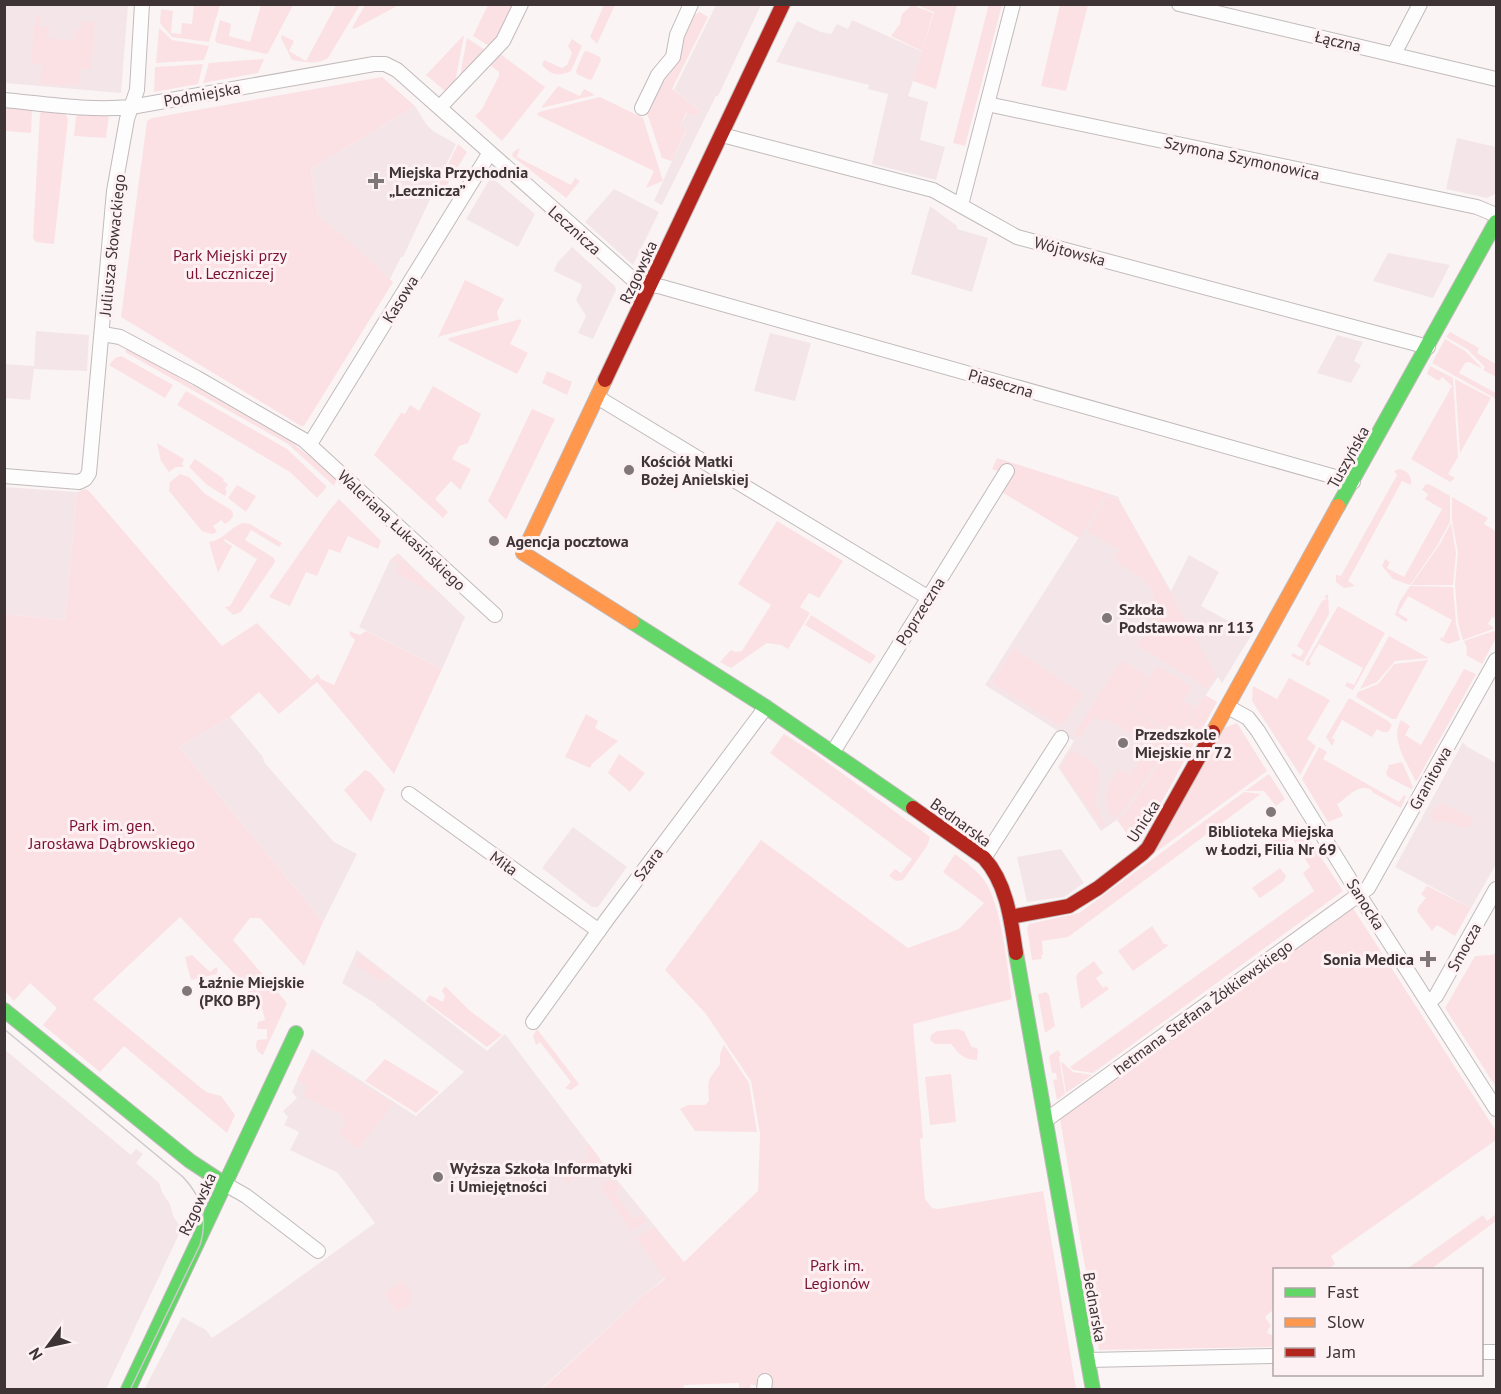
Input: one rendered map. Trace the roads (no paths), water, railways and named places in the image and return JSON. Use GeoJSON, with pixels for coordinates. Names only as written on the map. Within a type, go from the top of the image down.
{"type":"FeatureCollection","features":[{"type":"Feature","properties":{"kind":"street","name":"Juliusza Słowackiego"},"geometry":{"type":"LineString","coordinates":[[4,476],[79,482],[89,473],[114,191],[127,119],[137,90],[142,4]]}},
{"type":"Feature","properties":{"kind":"street"},"geometry":{"type":"LineString","coordinates":[[440,106],[503,41],[521,4]]}},
{"type":"Feature","properties":{"kind":"street"},"geometry":{"type":"LineString","coordinates":[[642,108],[658,75],[673,57],[677,35],[691,4]]}},
{"type":"Feature","properties":{"kind":"street","name":"Rzgowska"},"geometry":{"type":"LineString","coordinates":[[523,554],[783,4]]}},
{"type":"Feature","properties":{"kind":"street"},"geometry":{"type":"LineString","coordinates":[[961,205],[1013,4]]}},
{"type":"Feature","properties":{"kind":"street","name":"Łączna"},"geometry":{"type":"LineString","coordinates":[[1179,4],[1497,79]]}},
{"type":"Feature","properties":{"kind":"street"},"geometry":{"type":"LineString","coordinates":[[1394,54],[1420,4]]}},
{"type":"Feature","properties":{"kind":"street","name":"Podmiejska"},"geometry":{"type":"LineString","coordinates":[[4,100],[73,106],[131,107],[374,64],[386,64],[397,70]]}},
{"type":"Feature","properties":{"kind":"street","name":"Lecznicza"},"geometry":{"type":"LineString","coordinates":[[397,70],[440,106],[489,154],[630,279],[650,286]]}},
{"type":"Feature","properties":{"kind":"street","name":"Szymona Szymonowica"},"geometry":{"type":"LineString","coordinates":[[987,104],[1468,205],[1497,215]]}},
{"type":"Feature","properties":{"kind":"street","name":"Wójtowska"},"geometry":{"type":"LineString","coordinates":[[722,135],[933,190],[1017,237],[1428,347]]}},
{"type":"Feature","properties":{"kind":"street","name":"Kasowa"},"geometry":{"type":"LineString","coordinates":[[310,444],[489,154]]}},
{"type":"Feature","properties":{"kind":"street","name":"Tuszyńska"},"geometry":{"type":"LineString","coordinates":[[1228,707],[1497,222]]}},
{"type":"Feature","properties":{"kind":"street","name":"Piaseczna"},"geometry":{"type":"LineString","coordinates":[[650,286],[662,287],[1353,482]]}},
{"type":"Feature","properties":{"kind":"street","name":"Waleriana Łukasińskiego"},"geometry":{"type":"LineString","coordinates":[[103,334],[120,337],[139,347],[288,429],[310,444],[495,615]]}},
{"type":"Feature","properties":{"kind":"street"},"geometry":{"type":"LineString","coordinates":[[597,397],[929,598]]}},
{"type":"Feature","properties":{"kind":"street","name":"Poprzeczna"},"geometry":{"type":"LineString","coordinates":[[833,752],[1007,471]]}},
{"type":"Feature","properties":{"kind":"street","name":"Bednarska"},"geometry":{"type":"LineString","coordinates":[[523,554],[765,706],[984,858],[1000,882],[1010,916],[1093,1389]]}},
{"type":"Feature","properties":{"kind":"street","name":"Granitowa"},"geometry":{"type":"LineString","coordinates":[[1359,894],[1371,883],[1497,660]]}},
{"type":"Feature","properties":{"kind":"street","name":"Szara"},"geometry":{"type":"LineString","coordinates":[[533,1023],[598,931],[765,706]]}},
{"type":"Feature","properties":{"kind":"street","name":"Sanocka"},"geometry":{"type":"LineString","coordinates":[[1228,707],[1248,718],[1258,730],[1359,894],[1497,1109]]}},
{"type":"Feature","properties":{"kind":"street","name":"Unicka"},"geometry":{"type":"LineString","coordinates":[[1010,916],[1076,903],[1143,854],[1228,707]]}},
{"type":"Feature","properties":{"kind":"street"},"geometry":{"type":"LineString","coordinates":[[984,858],[1061,738]]}},
{"type":"Feature","properties":{"kind":"street","name":"Miła"},"geometry":{"type":"LineString","coordinates":[[409,794],[598,931]]}},
{"type":"Feature","properties":{"kind":"street","name":"Smocza"},"geometry":{"type":"LineString","coordinates":[[1428,1003],[1436,996],[1497,889]]}},
{"type":"Feature","properties":{"kind":"street","name":"hetmana Stefana Żółkiewskiego"},"geometry":{"type":"LineString","coordinates":[[1046,1120],[1359,894]]}},
{"type":"Feature","properties":{"kind":"street"},"geometry":{"type":"LineString","coordinates":[[4,1010],[190,1161],[249,1198],[318,1251]]}},
{"type":"Feature","properties":{"kind":"street","name":"Rzgowska"},"geometry":{"type":"LineString","coordinates":[[128,1389],[296,1033]]}},
{"type":"Feature","properties":{"kind":"street"},"geometry":{"type":"LineString","coordinates":[[1088,1360],[1273,1356]]}},
{"type":"Feature","properties":{"kind":"tram line"},"geometry":{"type":"LineString","coordinates":[[4,1029],[183,1177],[195,1192],[202,1208],[203,1226],[200,1245],[130,1390]]}},
{"type":"Feature","properties":{"kind":"place","name":"Miejska Przychodnia „Lecznicza”"},"geometry":{"type":"Point","coordinates":[376,181]}},
{"type":"Feature","properties":{"kind":"place","name":"Kościół Matki Bożej Anielskiej"},"geometry":{"type":"Point","coordinates":[629,470]}},
{"type":"Feature","properties":{"kind":"place","name":"Agencja pocztowa"},"geometry":{"type":"Point","coordinates":[494,541]}},
{"type":"Feature","properties":{"kind":"place","name":"Szkoła Podstawowa nr 113"},"geometry":{"type":"Point","coordinates":[1107,618]}},
{"type":"Feature","properties":{"kind":"place","name":"Przedszkole Miejskie nr 72"},"geometry":{"type":"Point","coordinates":[1123,743]}},
{"type":"Feature","properties":{"kind":"place","name":"Biblioteka Miejska w Łodzi, Filia Nr 69"},"geometry":{"type":"Point","coordinates":[1271,812]}},
{"type":"Feature","properties":{"kind":"place","name":"Sonia Medica"},"geometry":{"type":"Point","coordinates":[1428,959]}},
{"type":"Feature","properties":{"kind":"place","name":"Łaźnie Miejskie (PKO BP)"},"geometry":{"type":"Point","coordinates":[187,991]}},
{"type":"Feature","properties":{"kind":"place","name":"Wyższa Szkoła Informatyki i Umiejętności"},"geometry":{"type":"Point","coordinates":[438,1177]}},
{"type":"Feature","properties":{"kind":"park label","name":"Park Miejski przy ul. Leczniczej"},"geometry":{"type":"Point","coordinates":[230,264]}},
{"type":"Feature","properties":{"kind":"park label","name":"Park im. gen. Jarosława Dąbrowskiego"},"geometry":{"type":"Point","coordinates":[112,834]}},
{"type":"Feature","properties":{"kind":"park label","name":"Park im. Legionów"},"geometry":{"type":"Point","coordinates":[837,1274]}}]}
